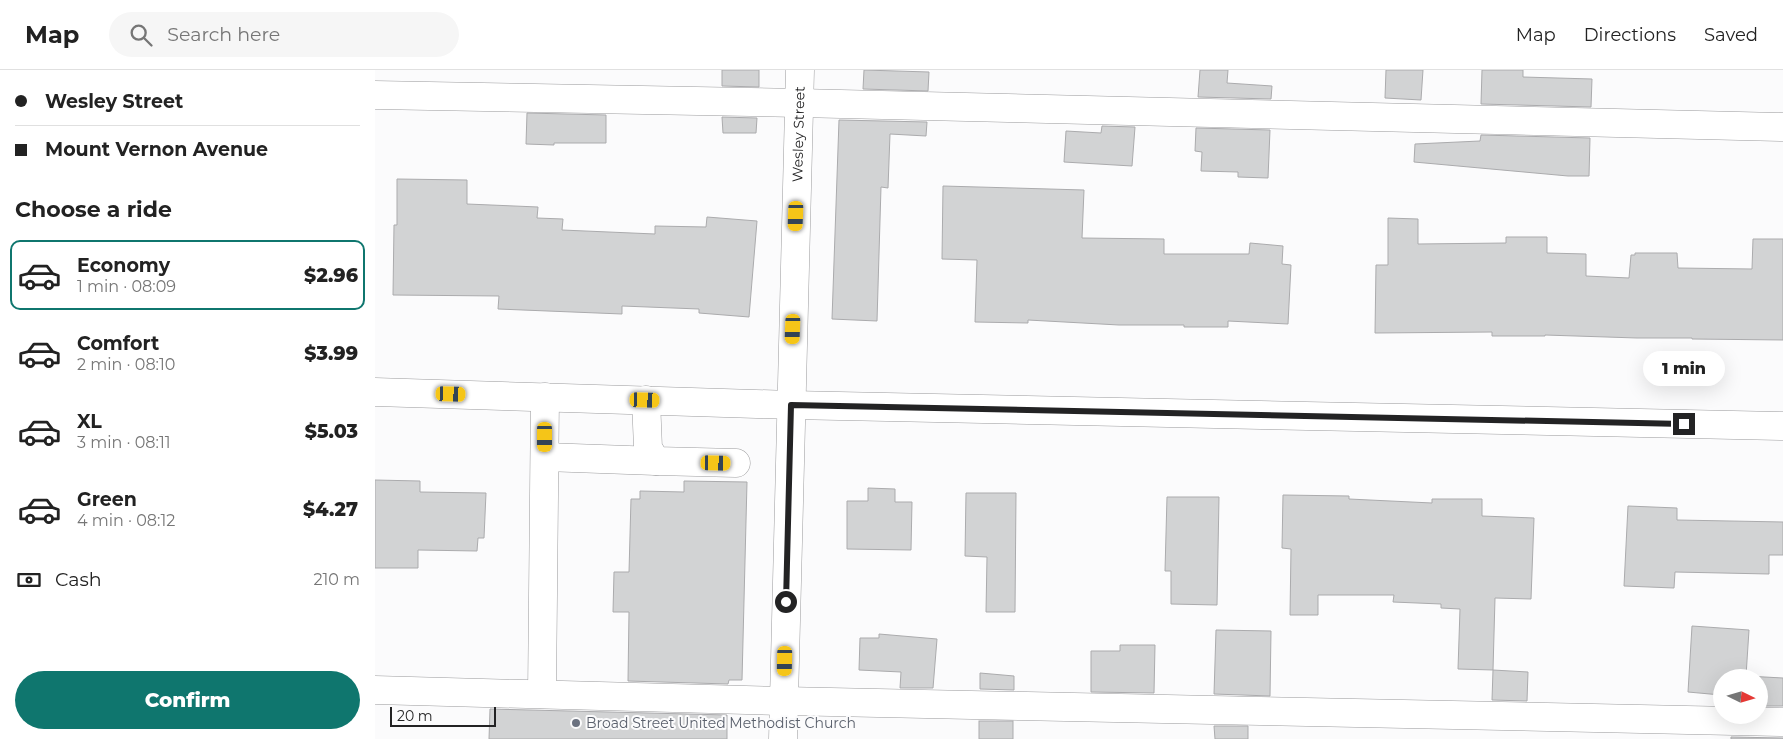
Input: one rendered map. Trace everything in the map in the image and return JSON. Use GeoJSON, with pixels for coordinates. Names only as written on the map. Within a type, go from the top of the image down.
{"type":"FeatureCollection","features":[{"type":"Feature","properties":{"kind":"street","name":"Wesley Street"},"geometry":{"type":"LineString","coordinates":[[783,739],[800,70]]}},
{"type":"Feature","properties":{"kind":"street"},"geometry":{"type":"LineString","coordinates":[[375,95],[799,103],[1783,127]]}},
{"type":"Feature","properties":{"kind":"street"},"geometry":{"type":"LineString","coordinates":[[375,392],[791,405],[1783,426]]}},
{"type":"Feature","properties":{"kind":"street"},"geometry":{"type":"LineString","coordinates":[[542,694],[545,397]]}},
{"type":"Feature","properties":{"kind":"street"},"geometry":{"type":"LineString","coordinates":[[645,400],[649,448],[656,461]]}},
{"type":"Feature","properties":{"kind":"street"},"geometry":{"type":"LineString","coordinates":[[545,457],[736,463]]}},
{"type":"Feature","properties":{"kind":"street"},"geometry":{"type":"LineString","coordinates":[[375,690],[784,701],[1783,722]]}},
{"type":"Feature","properties":{"kind":"building"},"geometry":{"type":"Polygon","coordinates":[[[722,70],[759,70],[759,87],[722,86],[722,70]]]}},
{"type":"Feature","properties":{"kind":"building"},"geometry":{"type":"Polygon","coordinates":[[[864,70],[929,72],[928,91],[863,89],[864,70]]]}},
{"type":"Feature","properties":{"kind":"building"},"geometry":{"type":"Polygon","coordinates":[[[1200,70],[1228,70],[1227,83],[1272,86],[1271,99],[1198,97],[1200,70]]]}},
{"type":"Feature","properties":{"kind":"building"},"geometry":{"type":"Polygon","coordinates":[[[1386,70],[1423,70],[1421,100],[1385,98],[1386,70]]]}},
{"type":"Feature","properties":{"kind":"building"},"geometry":{"type":"Polygon","coordinates":[[[1482,70],[1523,70],[1523,77],[1592,79],[1591,107],[1481,104],[1482,70]]]}},
{"type":"Feature","properties":{"kind":"building"},"geometry":{"type":"Polygon","coordinates":[[[527,113],[606,115],[606,143],[526,144],[527,113]]]}},
{"type":"Feature","properties":{"kind":"building"},"geometry":{"type":"Polygon","coordinates":[[[722,117],[757,118],[756,133],[723,133],[722,117]]]}},
{"type":"Feature","properties":{"kind":"building"},"geometry":{"type":"Polygon","coordinates":[[[839,120],[927,122],[926,136],[890,134],[888,188],[881,187],[877,321],[832,319],[839,120]]]}},
{"type":"Feature","properties":{"kind":"building"},"geometry":{"type":"Polygon","coordinates":[[[1102,126],[1135,127],[1132,166],[1064,162],[1066,131],[1101,133],[1102,126]]]}},
{"type":"Feature","properties":{"kind":"building"},"geometry":{"type":"Polygon","coordinates":[[[1196,128],[1270,130],[1268,178],[1238,177],[1238,172],[1201,171],[1202,152],[1195,151],[1196,128]]]}},
{"type":"Feature","properties":{"kind":"building"},"geometry":{"type":"Polygon","coordinates":[[[1481,135],[1590,138],[1589,176],[1568,176],[1414,162],[1415,144],[1480,141],[1481,135]]]}},
{"type":"Feature","properties":{"kind":"building"},"geometry":{"type":"Polygon","coordinates":[[[397,179],[467,180],[467,204],[538,207],[537,218],[563,219],[562,230],[655,234],[655,226],[706,227],[707,217],[757,221],[749,317],[699,313],[699,309],[622,306],[622,314],[498,309],[499,296],[393,295],[394,225],[397,225],[397,179]]]}},
{"type":"Feature","properties":{"kind":"building"},"geometry":{"type":"Polygon","coordinates":[[[943,186],[1084,190],[1082,238],[1164,239],[1164,254],[1249,254],[1250,243],[1283,246],[1282,264],[1291,265],[1288,324],[1228,321],[1228,327],[1184,327],[1184,325],[1119,325],[1028,320],[1028,323],[975,322],[977,260],[942,259],[943,186]]]}},
{"type":"Feature","properties":{"kind":"building"},"geometry":{"type":"Polygon","coordinates":[[[1388,218],[1418,219],[1418,244],[1506,243],[1506,237],[1547,237],[1547,253],[1586,254],[1586,276],[1629,278],[1631,255],[1635,255],[1635,253],[1677,253],[1678,268],[1752,269],[1753,239],[1783,239],[1783,340],[1545,335],[1492,336],[1492,332],[1375,333],[1376,265],[1388,265],[1388,218]]]}},
{"type":"Feature","properties":{"kind":"building"},"geometry":{"type":"Polygon","coordinates":[[[375,480],[420,481],[420,492],[486,493],[484,538],[478,538],[477,551],[418,550],[418,568],[375,568],[375,480]]]}},
{"type":"Feature","properties":{"kind":"building"},"geometry":{"type":"Polygon","coordinates":[[[684,481],[747,482],[742,680],[729,680],[728,684],[628,681],[629,612],[613,612],[614,572],[629,572],[631,499],[640,499],[640,491],[684,492],[684,481]]]}},
{"type":"Feature","properties":{"kind":"building"},"geometry":{"type":"Polygon","coordinates":[[[868,488],[895,489],[895,502],[912,502],[911,550],[847,549],[847,501],[868,501],[868,488]]]}},
{"type":"Feature","properties":{"kind":"building"},"geometry":{"type":"Polygon","coordinates":[[[966,493],[1016,493],[1015,612],[986,612],[987,557],[965,556],[966,493]]]}},
{"type":"Feature","properties":{"kind":"building"},"geometry":{"type":"Polygon","coordinates":[[[1283,495],[1349,496],[1349,499],[1432,503],[1432,499],[1482,499],[1482,516],[1534,518],[1531,599],[1495,598],[1493,670],[1458,669],[1460,609],[1441,608],[1441,604],[1393,602],[1394,595],[1318,595],[1318,615],[1290,615],[1291,549],[1282,548],[1283,495]]]}},
{"type":"Feature","properties":{"kind":"building"},"geometry":{"type":"Polygon","coordinates":[[[1167,497],[1219,497],[1217,605],[1171,604],[1171,571],[1165,571],[1167,497]]]}},
{"type":"Feature","properties":{"kind":"building"},"geometry":{"type":"Polygon","coordinates":[[[1628,506],[1677,508],[1677,520],[1783,522],[1783,555],[1769,555],[1769,574],[1675,572],[1674,588],[1624,586],[1628,506]]]}},
{"type":"Feature","properties":{"kind":"building"},"geometry":{"type":"Polygon","coordinates":[[[1692,626],[1749,630],[1746,669],[1713,669],[1713,694],[1688,692],[1692,626]]]}},
{"type":"Feature","properties":{"kind":"building"},"geometry":{"type":"Polygon","coordinates":[[[1216,630],[1271,631],[1270,696],[1214,694],[1216,630]]]}},
{"type":"Feature","properties":{"kind":"building"},"geometry":{"type":"Polygon","coordinates":[[[879,634],[937,639],[933,688],[900,688],[901,672],[859,670],[860,638],[879,638],[879,634]]]}},
{"type":"Feature","properties":{"kind":"building"},"geometry":{"type":"Polygon","coordinates":[[[1120,645],[1155,645],[1154,693],[1091,692],[1091,651],[1120,651],[1120,645]]]}},
{"type":"Feature","properties":{"kind":"building"},"geometry":{"type":"Polygon","coordinates":[[[1493,670],[1528,672],[1527,701],[1492,700],[1493,670]]]}},
{"type":"Feature","properties":{"kind":"building"},"geometry":{"type":"Polygon","coordinates":[[[980,673],[1014,676],[1014,690],[980,689],[980,673]]]}},
{"type":"Feature","properties":{"kind":"building"},"geometry":{"type":"Polygon","coordinates":[[[1768,677],[1783,678],[1783,706],[1768,706],[1768,677]]]}},
{"type":"Feature","properties":{"kind":"building","name":"Broad Street United Methodist Church"},"geometry":{"type":"Polygon","coordinates":[[[490,709],[727,715],[727,739],[489,739],[490,709]]]}},
{"type":"Feature","properties":{"kind":"building"},"geometry":{"type":"Polygon","coordinates":[[[979,721],[1013,721],[1013,739],[979,739],[979,721]]]}},
{"type":"Feature","properties":{"kind":"building"},"geometry":{"type":"Polygon","coordinates":[[[1214,726],[1248,726],[1248,739],[1215,739],[1214,726]]]}},
{"type":"Feature","properties":{"kind":"building"},"geometry":{"type":"Polygon","coordinates":[[[1731,737],[1783,738],[1783,739],[1731,739],[1731,737]]]}},
{"type":"Feature","properties":{"kind":"place","name":"Broad Street United Methodist Church"},"geometry":{"type":"Point","coordinates":[576,723]}},
{"type":"Feature","properties":{"kind":"route"},"geometry":{"type":"LineString","coordinates":[[786,602],[791,405],[1684,424]]}}]}
